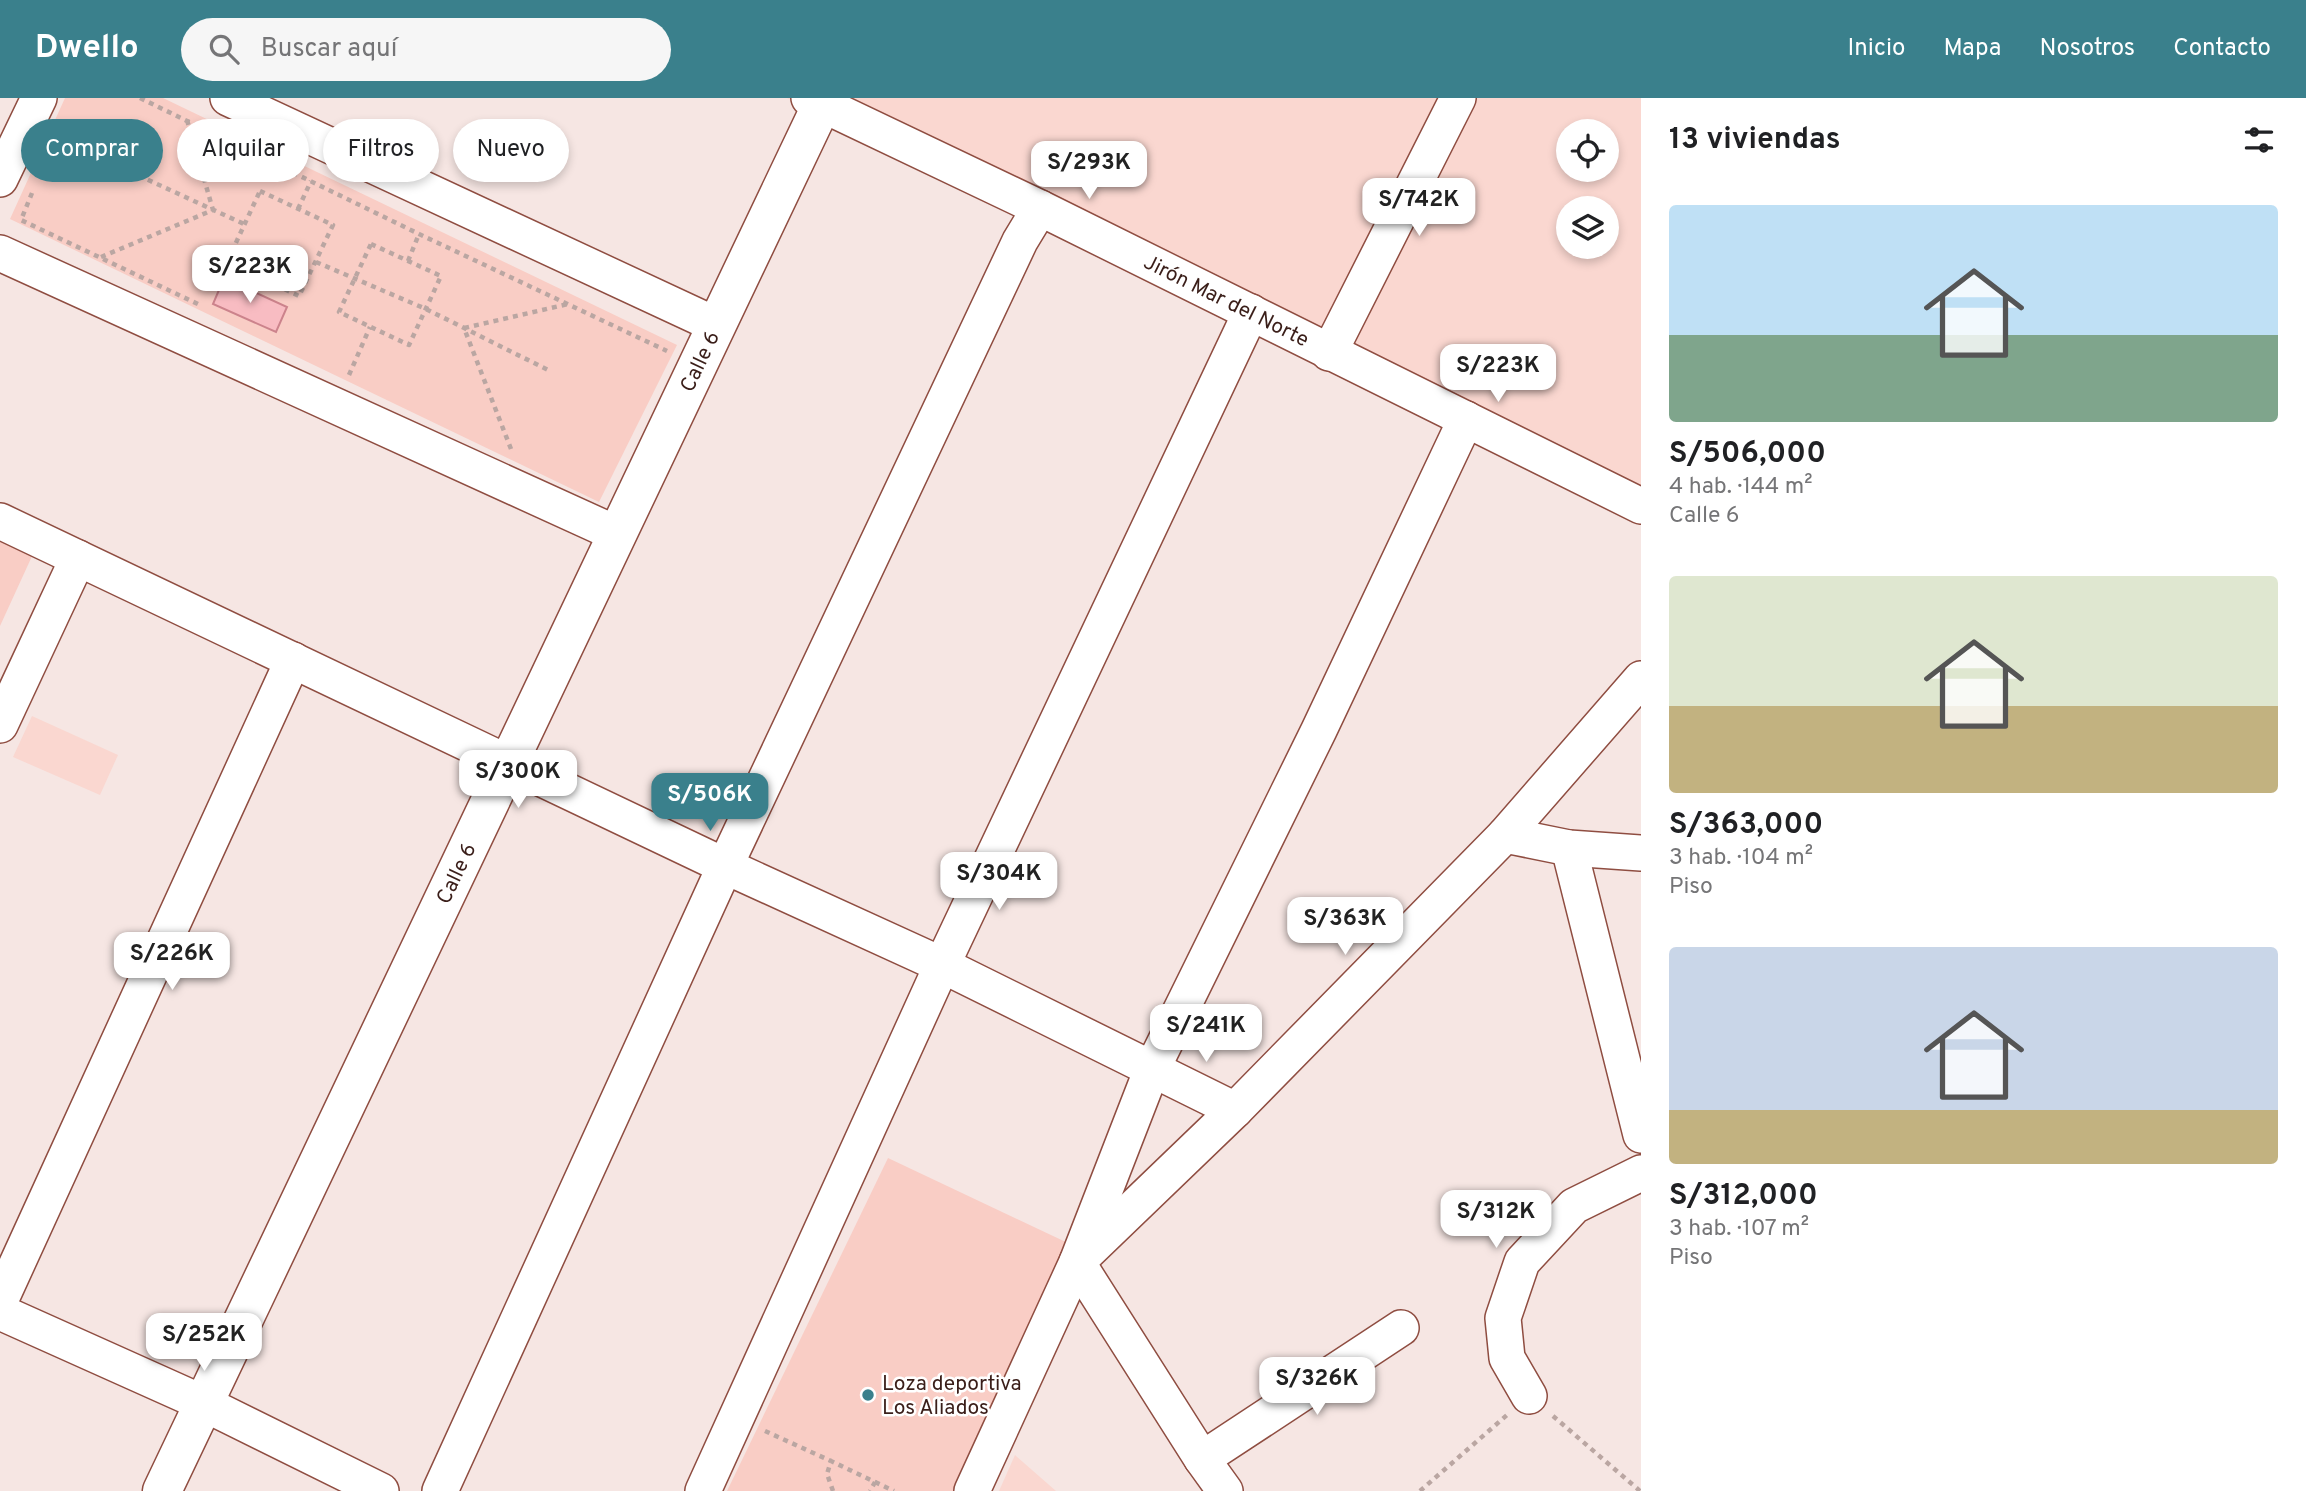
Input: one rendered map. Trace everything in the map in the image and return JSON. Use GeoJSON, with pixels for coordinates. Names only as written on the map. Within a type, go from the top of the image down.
{"type":"FeatureCollection","features":[{"type":"Feature","properties":{"kind":"street"},"geometry":{"type":"LineString","coordinates":[[0,179],[39,98]]}},
{"type":"Feature","properties":{"kind":"street"},"geometry":{"type":"LineString","coordinates":[[228,98],[716,325]]}},
{"type":"Feature","properties":{"kind":"street"},"geometry":{"type":"LineString","coordinates":[[1329,353],[1458,98]]}},
{"type":"Feature","properties":{"kind":"street","name":"Calle 6"},"geometry":{"type":"LineString","coordinates":[[162,1491],[716,325],[816,101]]}},
{"type":"Feature","properties":{"kind":"street","name":"Jirón Mar del Norte"},"geometry":{"type":"LineString","coordinates":[[816,101],[1040,208],[1641,506]]}},
{"type":"Feature","properties":{"kind":"street"},"geometry":{"type":"LineString","coordinates":[[440,1491],[725,866],[1020,241],[1040,208]]}},
{"type":"Feature","properties":{"kind":"street"},"geometry":{"type":"LineString","coordinates":[[0,253],[617,534]]}},
{"type":"Feature","properties":{"kind":"street"},"geometry":{"type":"LineString","coordinates":[[703,1491],[942,965],[1251,312]]}},
{"type":"Feature","properties":{"kind":"street"},"geometry":{"type":"LineString","coordinates":[[972,1491],[1077,1262],[1152,1069],[1319,730],[1466,419]]}},
{"type":"Feature","properties":{"kind":"street"},"geometry":{"type":"LineString","coordinates":[[0,521],[725,866],[942,965],[1235,1110]]}},
{"type":"Feature","properties":{"kind":"street"},"geometry":{"type":"LineString","coordinates":[[0,725],[78,558]]}},
{"type":"Feature","properties":{"kind":"street"},"geometry":{"type":"LineString","coordinates":[[0,1301],[293,660]]}},
{"type":"Feature","properties":{"kind":"street"},"geometry":{"type":"LineString","coordinates":[[1077,1262],[1235,1110],[1505,835],[1641,680]]}},
{"type":"Feature","properties":{"kind":"street"},"geometry":{"type":"LineString","coordinates":[[1505,835],[1569,848],[1641,853]]}},
{"type":"Feature","properties":{"kind":"street"},"geometry":{"type":"LineString","coordinates":[[1569,848],[1641,1135]]}},
{"type":"Feature","properties":{"kind":"street"},"geometry":{"type":"LineString","coordinates":[[1529,1396],[1507,1358],[1503,1318],[1522,1262],[1574,1206],[1641,1173]]}},
{"type":"Feature","properties":{"kind":"street"},"geometry":{"type":"LineString","coordinates":[[1077,1262],[1225,1491]]}},
{"type":"Feature","properties":{"kind":"street"},"geometry":{"type":"LineString","coordinates":[[0,1312],[202,1403],[381,1491]]}},
{"type":"Feature","properties":{"kind":"street"},"geometry":{"type":"LineString","coordinates":[[1202,1459],[1401,1328]]}},
{"type":"Feature","properties":{"kind":"path"},"geometry":{"type":"LineString","coordinates":[[141,98],[183,119]]}},
{"type":"Feature","properties":{"kind":"path"},"geometry":{"type":"LineString","coordinates":[[298,209],[311,181],[667,351],[661,363]]}},
{"type":"Feature","properties":{"kind":"path"},"geometry":{"type":"LineString","coordinates":[[152,182],[244,225]]}},
{"type":"Feature","properties":{"kind":"path"},"geometry":{"type":"LineString","coordinates":[[205,182],[213,210]]}},
{"type":"Feature","properties":{"kind":"path"},"geometry":{"type":"LineString","coordinates":[[36,185],[21,220],[212,310]]}},
{"type":"Feature","properties":{"kind":"path"},"geometry":{"type":"LineString","coordinates":[[260,191],[333,225],[299,296],[227,262],[244,225],[260,191]]}},
{"type":"Feature","properties":{"kind":"path"},"geometry":{"type":"LineString","coordinates":[[100,257],[213,210]]}},
{"type":"Feature","properties":{"kind":"path"},"geometry":{"type":"LineString","coordinates":[[408,261],[419,234]]}},
{"type":"Feature","properties":{"kind":"path"},"geometry":{"type":"LineString","coordinates":[[371,244],[441,276],[409,345],[338,312],[354,279],[371,244]]}},
{"type":"Feature","properties":{"kind":"path"},"geometry":{"type":"LineString","coordinates":[[316,262],[426,309],[550,371]]}},
{"type":"Feature","properties":{"kind":"path"},"geometry":{"type":"LineString","coordinates":[[464,328],[569,303]]}},
{"type":"Feature","properties":{"kind":"path"},"geometry":{"type":"LineString","coordinates":[[337,369],[349,375],[370,327]]}},
{"type":"Feature","properties":{"kind":"path"},"geometry":{"type":"LineString","coordinates":[[464,328],[512,453],[500,447]]}},
{"type":"Feature","properties":{"kind":"path"},"geometry":{"type":"LineString","coordinates":[[1420,1491],[1529,1396],[1640,1491]]}},
{"type":"Feature","properties":{"kind":"path"},"geometry":{"type":"LineString","coordinates":[[734,1419],[894,1491]]}},
{"type":"Feature","properties":{"kind":"path"},"geometry":{"type":"LineString","coordinates":[[831,1461],[827,1474],[833,1491]]}},
{"type":"Feature","properties":{"kind":"path"},"geometry":{"type":"LineString","coordinates":[[870,1491],[875,1482]]}},
{"type":"Feature","properties":{"kind":"shaded area"},"geometry":{"type":"Polygon","coordinates":[[[65,98],[163,98],[207,119],[177,119],[177,182],[309,182],[309,168],[323,175],[323,182],[338,182],[677,345],[599,502],[10,219],[27,182],[163,182],[163,119],[55,119],[65,98]]]}},
{"type":"Feature","properties":{"kind":"shaded area"},"geometry":{"type":"Polygon","coordinates":[[[787,98],[1641,98],[1641,512],[787,98]]]}},
{"type":"Feature","properties":{"kind":"shaded area"},"geometry":{"type":"Polygon","coordinates":[[[0,539],[33,554],[0,626],[0,539]]]}},
{"type":"Feature","properties":{"kind":"shaded area"},"geometry":{"type":"Polygon","coordinates":[[[32,716],[118,755],[100,795],[13,757],[32,716]]]}},
{"type":"Feature","properties":{"kind":"shaded area"},"geometry":{"type":"Polygon","coordinates":[[[888,1158],[1070,1244],[953,1491],[727,1491],[888,1158]]]}},
{"type":"Feature","properties":{"kind":"shaded area"},"geometry":{"type":"Polygon","coordinates":[[[1015,1455],[1056,1491],[999,1491],[1015,1455]]]}},
{"type":"Feature","properties":{"kind":"building"},"geometry":{"type":"Polygon","coordinates":[[[224,278],[287,307],[276,332],[213,304],[224,278]]]}},
{"type":"Feature","properties":{"kind":"place","name":"Loza deportiva Los Aliados"},"geometry":{"type":"Point","coordinates":[868,1395]}}]}
